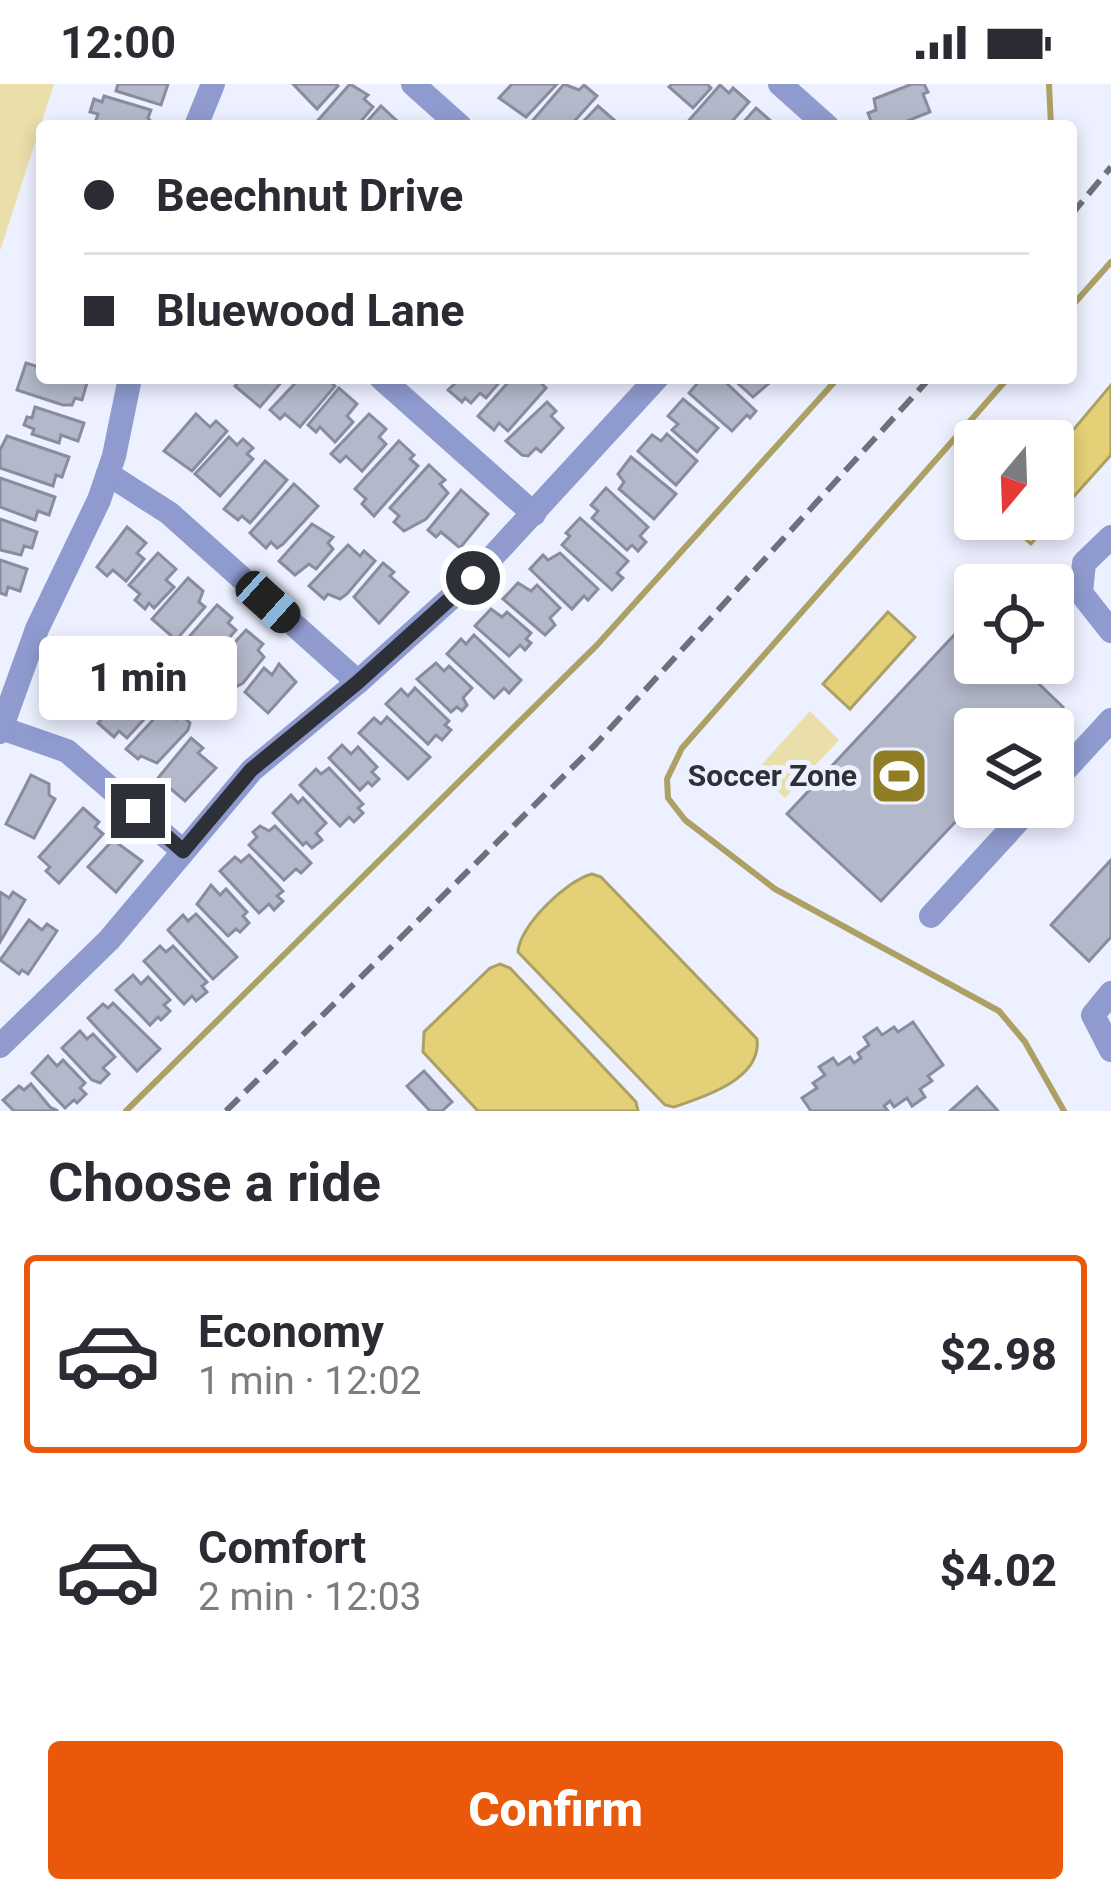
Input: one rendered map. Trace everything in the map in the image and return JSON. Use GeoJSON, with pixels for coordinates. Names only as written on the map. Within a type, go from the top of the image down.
{"type":"FeatureCollection","features":[{"type":"Feature","properties":{"kind":"street"},"geometry":{"type":"LineString","coordinates":[[198,120],[213,84]]}},
{"type":"Feature","properties":{"kind":"street"},"geometry":{"type":"LineString","coordinates":[[413,84],[453,120]]}},
{"type":"Feature","properties":{"kind":"street"},"geometry":{"type":"LineString","coordinates":[[780,84],[820,120]]}},
{"type":"Feature","properties":{"kind":"street"},"geometry":{"type":"LineString","coordinates":[[129,384],[109,474],[29,646],[1,730],[67,751],[183,851]]}},
{"type":"Feature","properties":{"kind":"street"},"geometry":{"type":"LineString","coordinates":[[388,384],[534,514]]}},
{"type":"Feature","properties":{"kind":"street"},"geometry":{"type":"LineString","coordinates":[[4,1033],[109,940],[251,770],[473,578],[652,384]]}},
{"type":"Feature","properties":{"kind":"street"},"geometry":{"type":"LineString","coordinates":[[109,474],[169,513],[358,682]]}},
{"type":"Feature","properties":{"kind":"street"},"geometry":{"type":"LineString","coordinates":[[1111,537],[1084,563],[1081,593],[1111,631]]}},
{"type":"Feature","properties":{"kind":"street"},"geometry":{"type":"LineString","coordinates":[[1074,760],[1111,720]]}},
{"type":"Feature","properties":{"kind":"street"},"geometry":{"type":"LineString","coordinates":[[931,916],[1012,828]]}},
{"type":"Feature","properties":{"kind":"street"},"geometry":{"type":"LineString","coordinates":[[1111,993],[1093,1015],[1111,1050]]}},
{"type":"Feature","properties":{"kind":"shaded area"},"geometry":{"type":"Polygon","coordinates":[[[0,84],[54,84],[42,120],[36,120],[36,140],[0,251],[0,84]]]}},
{"type":"Feature","properties":{"kind":"shaded area"},"geometry":{"type":"Polygon","coordinates":[[[1111,385],[1111,455],[1074,496],[1074,429],[1111,385]]]}},
{"type":"Feature","properties":{"kind":"shaded area"},"geometry":{"type":"Polygon","coordinates":[[[888,612],[915,637],[850,709],[823,684],[888,612]]]}},
{"type":"Feature","properties":{"kind":"shaded area"},"geometry":{"type":"Polygon","coordinates":[[[810,711],[839,740],[785,798],[756,771],[810,711]]]}},
{"type":"Feature","properties":{"kind":"shaded area"},"geometry":{"type":"Polygon","coordinates":[[[592,874],[601,877],[757,1039],[750,1065],[729,1084],[674,1107],[665,1105],[518,952],[526,930],[546,906],[592,874]]]}},
{"type":"Feature","properties":{"kind":"shaded area"},"geometry":{"type":"Polygon","coordinates":[[[500,964],[510,968],[636,1102],[638,1111],[478,1111],[423,1052],[424,1032],[490,968],[500,964]]]}},
{"type":"Feature","properties":{"kind":"building"},"geometry":{"type":"Polygon","coordinates":[[[118,84],[168,84],[161,105],[116,91],[118,84]]]}},
{"type":"Feature","properties":{"kind":"building"},"geometry":{"type":"Polygon","coordinates":[[[293,84],[336,84],[338,86],[317,109],[293,84]]]}},
{"type":"Feature","properties":{"kind":"building"},"geometry":{"type":"Polygon","coordinates":[[[350,84],[368,95],[364,99],[373,107],[362,120],[318,120],[350,84]]]}},
{"type":"Feature","properties":{"kind":"building"},"geometry":{"type":"Polygon","coordinates":[[[512,84],[557,84],[526,117],[499,98],[512,84]]]}},
{"type":"Feature","properties":{"kind":"building"},"geometry":{"type":"Polygon","coordinates":[[[564,84],[579,90],[584,85],[597,96],[575,120],[533,120],[564,84]]]}},
{"type":"Feature","properties":{"kind":"building"},"geometry":{"type":"Polygon","coordinates":[[[924,84],[930,112],[910,120],[871,120],[868,113],[876,110],[874,99],[924,84]]]}},
{"type":"Feature","properties":{"kind":"building"},"geometry":{"type":"Polygon","coordinates":[[[720,85],[729,93],[733,88],[749,102],[733,120],[689,120],[720,85]]]}},
{"type":"Feature","properties":{"kind":"building"},"geometry":{"type":"Polygon","coordinates":[[[669,87],[711,88],[693,108],[669,87]]]}},
{"type":"Feature","properties":{"kind":"building"},"geometry":{"type":"Polygon","coordinates":[[[104,96],[151,110],[150,120],[96,120],[98,114],[90,112],[94,99],[102,102],[104,96]]]}},
{"type":"Feature","properties":{"kind":"building"},"geometry":{"type":"Polygon","coordinates":[[[381,106],[396,120],[368,120],[381,106]]]}},
{"type":"Feature","properties":{"kind":"building"},"geometry":{"type":"Polygon","coordinates":[[[598,106],[614,120],[585,120],[598,106]]]}},
{"type":"Feature","properties":{"kind":"building"},"geometry":{"type":"Polygon","coordinates":[[[756,108],[770,120],[745,120],[756,108]]]}},
{"type":"Feature","properties":{"kind":"building"},"geometry":{"type":"Polygon","coordinates":[[[26,363],[36,366],[36,384],[87,384],[82,400],[75,398],[72,405],[17,390],[26,363]]]}},
{"type":"Feature","properties":{"kind":"building"},"geometry":{"type":"Polygon","coordinates":[[[237,384],[280,384],[260,407],[237,384]]]}},
{"type":"Feature","properties":{"kind":"building"},"geometry":{"type":"Polygon","coordinates":[[[294,384],[335,386],[300,427],[285,414],[280,419],[270,410],[294,384]]]}},
{"type":"Feature","properties":{"kind":"building"},"geometry":{"type":"Polygon","coordinates":[[[454,384],[498,384],[486,398],[480,393],[471,403],[448,390],[454,384]]]}},
{"type":"Feature","properties":{"kind":"building"},"geometry":{"type":"Polygon","coordinates":[[[507,384],[546,388],[508,431],[499,423],[494,430],[478,416],[507,384]]]}},
{"type":"Feature","properties":{"kind":"building"},"geometry":{"type":"Polygon","coordinates":[[[697,384],[727,384],[756,411],[732,431],[689,393],[697,384]]]}},
{"type":"Feature","properties":{"kind":"building"},"geometry":{"type":"Polygon","coordinates":[[[739,384],[768,384],[753,397],[739,384]]]}},
{"type":"Feature","properties":{"kind":"building"},"geometry":{"type":"Polygon","coordinates":[[[339,388],[357,404],[347,416],[353,422],[335,442],[320,427],[316,432],[308,425],[339,388]]]}},
{"type":"Feature","properties":{"kind":"building"},"geometry":{"type":"Polygon","coordinates":[[[683,399],[718,428],[697,452],[672,430],[678,424],[668,416],[683,399]]]}},
{"type":"Feature","properties":{"kind":"building"},"geometry":{"type":"Polygon","coordinates":[[[547,402],[556,411],[551,416],[563,428],[541,452],[536,448],[522,455],[506,441],[547,402]]]}},
{"type":"Feature","properties":{"kind":"building"},"geometry":{"type":"Polygon","coordinates":[[[35,407],[84,423],[78,441],[61,435],[59,443],[32,434],[34,429],[24,425],[35,407]]]}},
{"type":"Feature","properties":{"kind":"building"},"geometry":{"type":"Polygon","coordinates":[[[196,414],[210,427],[216,421],[227,431],[192,471],[164,451],[196,414]]]}},
{"type":"Feature","properties":{"kind":"building"},"geometry":{"type":"Polygon","coordinates":[[[369,414],[386,429],[379,437],[386,444],[362,471],[346,456],[340,462],[331,454],[369,414]]]}},
{"type":"Feature","properties":{"kind":"building"},"geometry":{"type":"Polygon","coordinates":[[[667,434],[697,461],[676,485],[638,451],[652,435],[661,441],[667,434]]]}},
{"type":"Feature","properties":{"kind":"building"},"geometry":{"type":"Polygon","coordinates":[[[7,436],[69,457],[62,477],[56,475],[53,486],[0,468],[0,450],[7,436]]]}},
{"type":"Feature","properties":{"kind":"building"},"geometry":{"type":"Polygon","coordinates":[[[229,437],[237,445],[243,439],[253,448],[247,454],[253,459],[220,496],[195,474],[229,437]]]}},
{"type":"Feature","properties":{"kind":"building"},"geometry":{"type":"Polygon","coordinates":[[[399,441],[418,466],[374,516],[355,489],[399,441]]]}},
{"type":"Feature","properties":{"kind":"building"},"geometry":{"type":"Polygon","coordinates":[[[631,457],[676,494],[654,519],[619,489],[624,482],[618,474],[631,457]]]}},
{"type":"Feature","properties":{"kind":"building"},"geometry":{"type":"Polygon","coordinates":[[[265,461],[287,480],[250,523],[242,516],[238,520],[224,509],[265,461]]]}},
{"type":"Feature","properties":{"kind":"building"},"geometry":{"type":"Polygon","coordinates":[[[429,465],[445,480],[440,484],[448,493],[426,519],[404,531],[394,522],[399,516],[390,508],[429,465]]]}},
{"type":"Feature","properties":{"kind":"building"},"geometry":{"type":"Polygon","coordinates":[[[0,478],[55,497],[49,515],[38,511],[35,520],[0,507],[0,478]]]}},
{"type":"Feature","properties":{"kind":"building"},"geometry":{"type":"Polygon","coordinates":[[[294,484],[318,506],[283,544],[277,548],[271,542],[266,548],[250,533],[294,484]]]}},
{"type":"Feature","properties":{"kind":"building"},"geometry":{"type":"Polygon","coordinates":[[[606,488],[648,527],[640,536],[646,542],[638,551],[632,545],[627,550],[592,518],[598,511],[591,505],[606,488]]]}},
{"type":"Feature","properties":{"kind":"building"},"geometry":{"type":"Polygon","coordinates":[[[461,490],[488,514],[460,548],[441,532],[436,537],[428,530],[461,490]]]}},
{"type":"Feature","properties":{"kind":"building"},"geometry":{"type":"Polygon","coordinates":[[[580,518],[628,561],[617,573],[623,578],[612,590],[562,545],[580,518]]]}},
{"type":"Feature","properties":{"kind":"building"},"geometry":{"type":"Polygon","coordinates":[[[0,519],[37,532],[32,548],[24,546],[21,555],[0,550],[0,519]]]}},
{"type":"Feature","properties":{"kind":"building"},"geometry":{"type":"Polygon","coordinates":[[[312,524],[333,537],[328,543],[333,549],[316,569],[309,564],[295,575],[279,561],[312,524]]]}},
{"type":"Feature","properties":{"kind":"building"},"geometry":{"type":"Polygon","coordinates":[[[127,527],[146,543],[137,553],[144,559],[126,581],[113,570],[107,576],[97,567],[127,527]]]}},
{"type":"Feature","properties":{"kind":"building"},"geometry":{"type":"Polygon","coordinates":[[[348,545],[375,561],[347,594],[340,599],[328,594],[324,599],[309,586],[348,545]]]}},
{"type":"Feature","properties":{"kind":"building"},"geometry":{"type":"Polygon","coordinates":[[[158,553],[176,569],[166,580],[174,587],[154,608],[149,603],[145,609],[135,600],[140,594],[129,585],[158,553]]]}},
{"type":"Feature","properties":{"kind":"building"},"geometry":{"type":"Polygon","coordinates":[[[560,553],[598,589],[572,609],[530,569],[543,555],[548,560],[560,553]]]}},
{"type":"Feature","properties":{"kind":"building"},"geometry":{"type":"Polygon","coordinates":[[[0,560],[27,569],[20,591],[8,587],[6,595],[0,593],[0,560]]]}},
{"type":"Feature","properties":{"kind":"building"},"geometry":{"type":"Polygon","coordinates":[[[383,563],[408,592],[379,623],[354,597],[383,563]]]}},
{"type":"Feature","properties":{"kind":"building"},"geometry":{"type":"Polygon","coordinates":[[[188,578],[203,591],[199,602],[205,607],[176,640],[152,619],[188,578]]]}},
{"type":"Feature","properties":{"kind":"building"},"geometry":{"type":"Polygon","coordinates":[[[518,583],[531,591],[537,585],[560,608],[550,618],[555,625],[545,635],[503,599],[518,583]]]}},
{"type":"Feature","properties":{"kind":"building"},"geometry":{"type":"Polygon","coordinates":[[[217,605],[232,618],[228,623],[236,630],[193,680],[180,669],[184,663],[174,654],[217,605]]]}},
{"type":"Feature","properties":{"kind":"building"},"geometry":{"type":"Polygon","coordinates":[[[491,609],[502,617],[507,612],[531,633],[525,650],[520,645],[509,656],[475,626],[491,609]]]}},
{"type":"Feature","properties":{"kind":"building"},"geometry":{"type":"Polygon","coordinates":[[[246,630],[263,644],[258,650],[264,657],[243,683],[221,695],[212,686],[217,680],[208,672],[246,630]]]}},
{"type":"Feature","properties":{"kind":"building"},"geometry":{"type":"Polygon","coordinates":[[[474,635],[521,680],[509,693],[504,688],[494,698],[447,654],[461,639],[466,644],[474,635]]]}},
{"type":"Feature","properties":{"kind":"building","name":"Soccer Zone"},"geometry":{"type":"Polygon","coordinates":[[[954,635],[954,684],[1039,684],[1063,707],[954,708],[954,823],[881,901],[787,814],[954,635]]]}},
{"type":"Feature","properties":{"kind":"building"},"geometry":{"type":"Polygon","coordinates":[[[98,661],[112,666],[108,676],[114,679],[105,704],[97,701],[92,714],[71,705],[86,662],[97,666],[98,661]]]}},
{"type":"Feature","properties":{"kind":"building"},"geometry":{"type":"Polygon","coordinates":[[[436,663],[444,671],[449,666],[472,688],[463,698],[467,705],[462,711],[457,707],[451,712],[417,679],[436,663]]]}},
{"type":"Feature","properties":{"kind":"building"},"geometry":{"type":"Polygon","coordinates":[[[279,664],[296,682],[268,713],[245,692],[264,668],[272,675],[279,664]]]}},
{"type":"Feature","properties":{"kind":"building"},"geometry":{"type":"Polygon","coordinates":[[[143,673],[167,694],[127,738],[119,731],[114,737],[98,723],[143,673]]]}},
{"type":"Feature","properties":{"kind":"building"},"geometry":{"type":"Polygon","coordinates":[[[415,688],[449,721],[445,725],[451,730],[442,740],[436,735],[428,744],[386,704],[401,689],[408,696],[415,688]]]}},
{"type":"Feature","properties":{"kind":"building"},"geometry":{"type":"Polygon","coordinates":[[[164,708],[190,723],[188,730],[157,763],[138,759],[126,749],[164,708]]]}},
{"type":"Feature","properties":{"kind":"building"},"geometry":{"type":"Polygon","coordinates":[[[387,717],[430,757],[408,779],[359,733],[374,718],[381,724],[387,717]]]}},
{"type":"Feature","properties":{"kind":"building"},"geometry":{"type":"Polygon","coordinates":[[[191,738],[203,748],[198,753],[216,768],[185,801],[158,778],[191,738]]]}},
{"type":"Feature","properties":{"kind":"building"},"geometry":{"type":"Polygon","coordinates":[[[342,745],[351,754],[358,747],[377,767],[372,772],[379,779],[372,786],[368,782],[360,790],[329,758],[342,745]]]}},
{"type":"Feature","properties":{"kind":"building"},"geometry":{"type":"Polygon","coordinates":[[[329,768],[363,804],[358,808],[363,813],[354,822],[349,817],[340,826],[300,785],[316,769],[321,774],[329,768]]]}},
{"type":"Feature","properties":{"kind":"building"},"geometry":{"type":"Polygon","coordinates":[[[31,775],[49,784],[49,795],[55,799],[34,838],[6,824],[31,775]]]}},
{"type":"Feature","properties":{"kind":"building"},"geometry":{"type":"Polygon","coordinates":[[[291,795],[298,803],[303,798],[326,823],[316,833],[322,840],[312,848],[306,842],[303,845],[273,813],[291,795]]]}},
{"type":"Feature","properties":{"kind":"building"},"geometry":{"type":"Polygon","coordinates":[[[83,808],[99,822],[95,827],[103,834],[59,883],[39,857],[83,808]]]}},
{"type":"Feature","properties":{"kind":"building"},"geometry":{"type":"Polygon","coordinates":[[[260,826],[269,831],[275,826],[311,863],[284,880],[249,845],[260,826]]]}},
{"type":"Feature","properties":{"kind":"building"},"geometry":{"type":"Polygon","coordinates":[[[113,840],[142,861],[116,892],[88,867],[113,840]]]}},
{"type":"Feature","properties":{"kind":"building"},"geometry":{"type":"Polygon","coordinates":[[[249,855],[283,891],[277,896],[283,901],[274,910],[269,904],[259,913],[220,871],[235,857],[241,862],[249,855]]]}},
{"type":"Feature","properties":{"kind":"building"},"geometry":{"type":"Polygon","coordinates":[[[1111,860],[1111,937],[1089,961],[1051,925],[1111,860]]]}},
{"type":"Feature","properties":{"kind":"building"},"geometry":{"type":"Polygon","coordinates":[[[211,885],[220,895],[226,889],[247,912],[243,916],[249,923],[240,932],[236,929],[228,936],[197,904],[211,885]]]}},
{"type":"Feature","properties":{"kind":"building"},"geometry":{"type":"Polygon","coordinates":[[[0,892],[9,898],[13,892],[25,900],[0,942],[0,892]]]}},
{"type":"Feature","properties":{"kind":"building"},"geometry":{"type":"Polygon","coordinates":[[[196,914],[237,957],[213,979],[168,930],[183,915],[188,921],[196,914]]]}},
{"type":"Feature","properties":{"kind":"building"},"geometry":{"type":"Polygon","coordinates":[[[29,920],[42,930],[47,924],[57,931],[28,974],[22,970],[19,974],[0,960],[29,920]]]}},
{"type":"Feature","properties":{"kind":"building"},"geometry":{"type":"Polygon","coordinates":[[[160,946],[166,952],[173,946],[207,982],[202,986],[207,992],[184,1004],[144,961],[160,946]]]}},
{"type":"Feature","properties":{"kind":"building"},"geometry":{"type":"Polygon","coordinates":[[[133,975],[141,984],[148,977],[170,1000],[164,1005],[170,1011],[161,1020],[158,1017],[150,1025],[116,990],[133,975]]]}},
{"type":"Feature","properties":{"kind":"building"},"geometry":{"type":"Polygon","coordinates":[[[113,1003],[160,1049],[137,1071],[88,1018],[103,1004],[108,1008],[113,1003]]]}},
{"type":"Feature","properties":{"kind":"building"},"geometry":{"type":"Polygon","coordinates":[[[913,1022],[943,1065],[920,1089],[925,1097],[912,1106],[907,1098],[894,1107],[890,1101],[884,1106],[888,1111],[811,1111],[802,1098],[825,1075],[819,1067],[833,1058],[838,1065],[850,1057],[854,1063],[869,1045],[864,1037],[877,1028],[882,1035],[894,1027],[898,1032],[913,1022]]]}},
{"type":"Feature","properties":{"kind":"building"},"geometry":{"type":"Polygon","coordinates":[[[80,1031],[87,1039],[93,1034],[115,1057],[103,1068],[109,1074],[100,1083],[62,1048],[80,1031]]]}},
{"type":"Feature","properties":{"kind":"building"},"geometry":{"type":"Polygon","coordinates":[[[48,1056],[57,1066],[63,1060],[85,1083],[80,1088],[86,1094],[77,1103],[74,1100],[65,1108],[32,1073],[48,1056]]]}},
{"type":"Feature","properties":{"kind":"building"},"geometry":{"type":"Polygon","coordinates":[[[424,1071],[452,1102],[442,1111],[430,1111],[407,1086],[424,1071]]]}},
{"type":"Feature","properties":{"kind":"building"},"geometry":{"type":"Polygon","coordinates":[[[31,1084],[58,1111],[14,1111],[3,1100],[19,1086],[24,1090],[31,1084]]]}},
{"type":"Feature","properties":{"kind":"building"},"geometry":{"type":"Polygon","coordinates":[[[977,1087],[998,1111],[950,1111],[977,1087]]]}},
{"type":"Feature","properties":{"kind":"waterway"},"geometry":{"type":"LineString","coordinates":[[1049,84],[1051,120]]}},
{"type":"Feature","properties":{"kind":"waterway"},"geometry":{"type":"LineString","coordinates":[[1077,300],[1111,262]]}},
{"type":"Feature","properties":{"kind":"waterway"},"geometry":{"type":"LineString","coordinates":[[126,1111],[597,645],[833,384]]}},
{"type":"Feature","properties":{"kind":"waterway"},"geometry":{"type":"LineString","coordinates":[[1003,384],[682,748],[667,779],[668,798],[685,820],[775,889],[999,1011],[1025,1042],[1064,1111]]}},
{"type":"Feature","properties":{"kind":"railway"},"geometry":{"type":"LineString","coordinates":[[1077,208],[1111,167]]}},
{"type":"Feature","properties":{"kind":"railway"},"geometry":{"type":"LineString","coordinates":[[226,1111],[595,745],[925,384]]}},
{"type":"Feature","properties":{"kind":"place","name":"Soccer Zone"},"geometry":{"type":"Point","coordinates":[899,776]}},
{"type":"Feature","properties":{"kind":"route"},"geometry":{"type":"LineString","coordinates":[[138,811],[183,851],[251,770],[473,578]]}}]}
